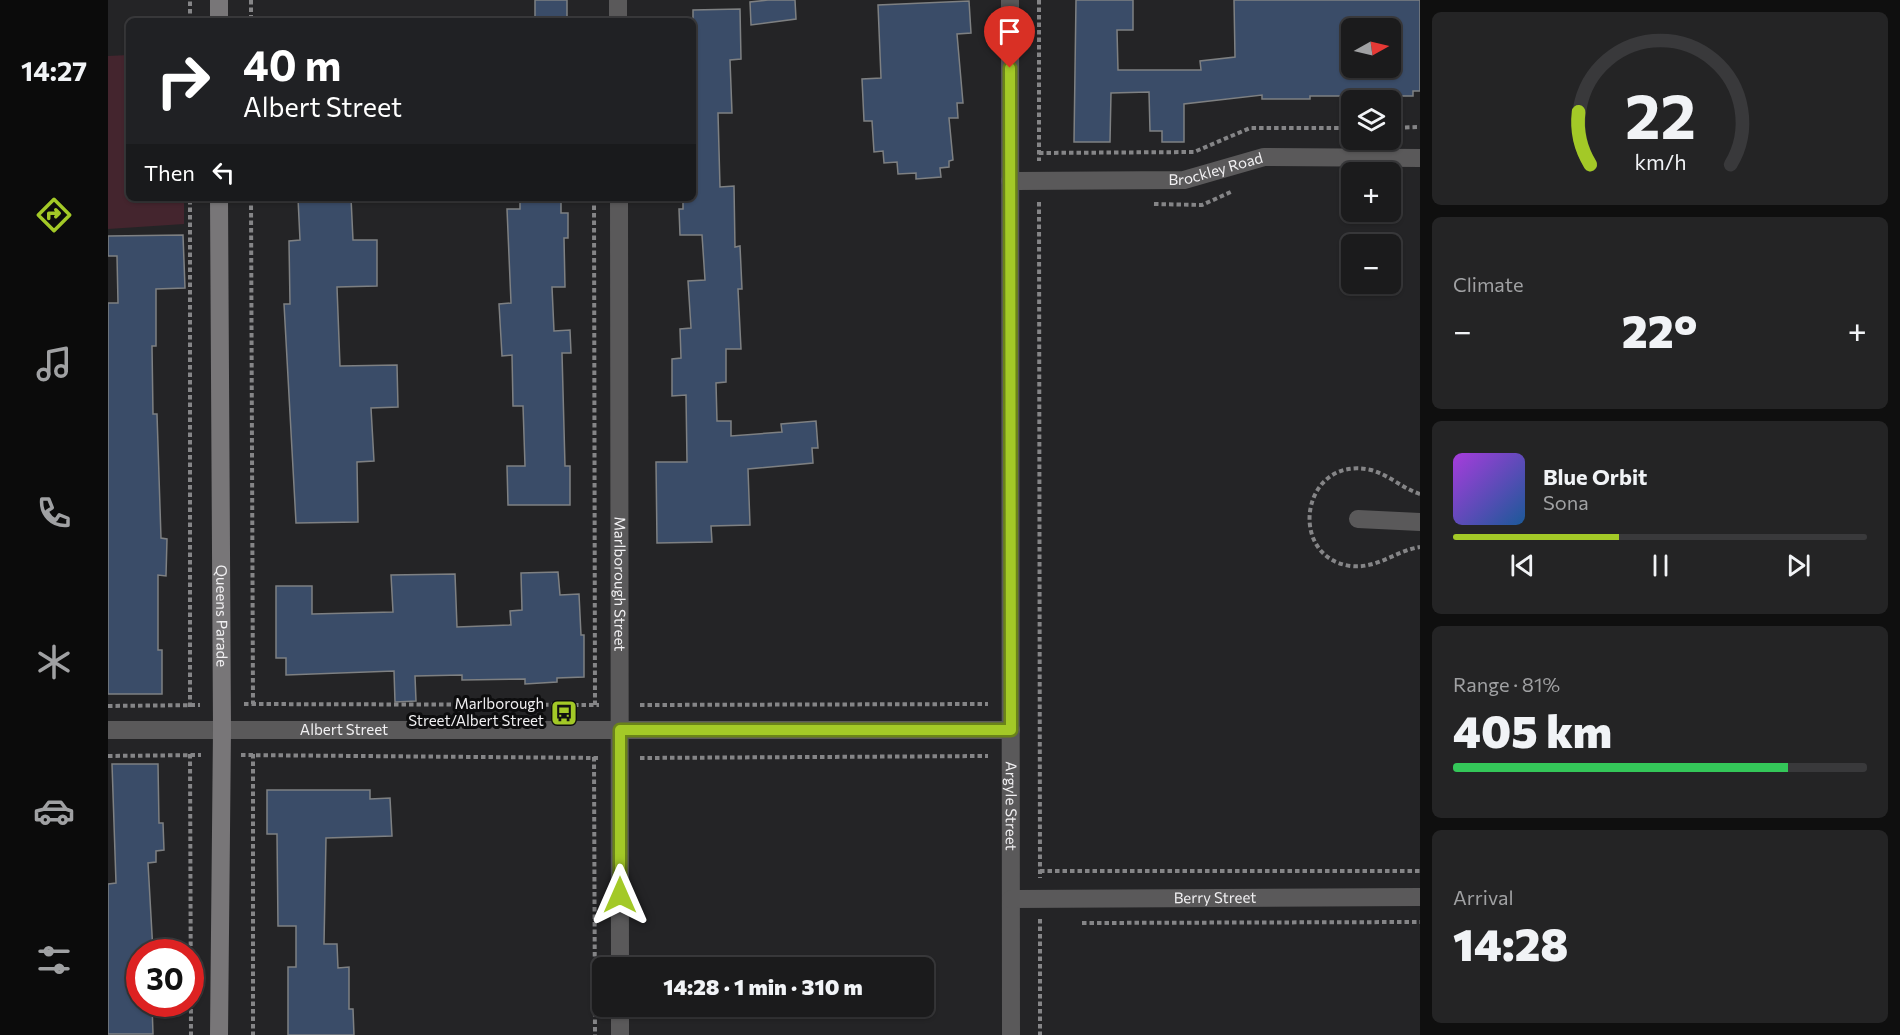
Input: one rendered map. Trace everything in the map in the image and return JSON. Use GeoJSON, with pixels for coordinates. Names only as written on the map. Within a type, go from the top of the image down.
{"type":"FeatureCollection","features":[{"type":"Feature","properties":{"kind":"street"},"geometry":{"type":"LineString","coordinates":[[219,0],[219,18]]}},
{"type":"Feature","properties":{"kind":"street"},"geometry":{"type":"LineString","coordinates":[[618,0],[618,18]]}},
{"type":"Feature","properties":{"kind":"street","name":"Argyle Street"},"geometry":{"type":"LineString","coordinates":[[1010,0],[1011,1035]]}},
{"type":"Feature","properties":{"kind":"street","name":"Brockley Road"},"geometry":{"type":"LineString","coordinates":[[1010,181],[1184,180],[1264,157],[1420,158]]}},
{"type":"Feature","properties":{"kind":"street","name":"Queens Parade"},"geometry":{"type":"LineString","coordinates":[[219,201],[222,729],[219,1035]]}},
{"type":"Feature","properties":{"kind":"street","name":"Marlborough Street"},"geometry":{"type":"LineString","coordinates":[[619,201],[620,957]]}},
{"type":"Feature","properties":{"kind":"street"},"geometry":{"type":"LineString","coordinates":[[1358,519],[1420,522]]}},
{"type":"Feature","properties":{"kind":"street","name":"Albert Street"},"geometry":{"type":"LineString","coordinates":[[108,730],[1011,730]]}},
{"type":"Feature","properties":{"kind":"street","name":"Berry Street"},"geometry":{"type":"LineString","coordinates":[[1011,899],[1420,897]]}},
{"type":"Feature","properties":{"kind":"street"},"geometry":{"type":"LineString","coordinates":[[620,1017],[620,1035]]}},
{"type":"Feature","properties":{"kind":"path"},"geometry":{"type":"LineString","coordinates":[[190,0],[190,18]]}},
{"type":"Feature","properties":{"kind":"path"},"geometry":{"type":"LineString","coordinates":[[251,0],[251,18]]}},
{"type":"Feature","properties":{"kind":"path"},"geometry":{"type":"LineString","coordinates":[[1039,0],[1040,1035]]}},
{"type":"Feature","properties":{"kind":"path"},"geometry":{"type":"LineString","coordinates":[[1401,128],[1420,127]]}},
{"type":"Feature","properties":{"kind":"path"},"geometry":{"type":"LineString","coordinates":[[1039,153],[1194,152],[1250,128],[1341,128]]}},
{"type":"Feature","properties":{"kind":"path"},"geometry":{"type":"LineString","coordinates":[[190,201],[191,1035]]}},
{"type":"Feature","properties":{"kind":"path"},"geometry":{"type":"LineString","coordinates":[[251,201],[253,1035]]}},
{"type":"Feature","properties":{"kind":"path"},"geometry":{"type":"LineString","coordinates":[[594,201],[595,1035]]}},
{"type":"Feature","properties":{"kind":"path"},"geometry":{"type":"LineString","coordinates":[[108,706],[988,704]]}},
{"type":"Feature","properties":{"kind":"path"},"geometry":{"type":"LineString","coordinates":[[108,756],[594,758],[988,756]]}},
{"type":"Feature","properties":{"kind":"path"},"geometry":{"type":"LineString","coordinates":[[1040,871],[1420,871]]}},
{"type":"Feature","properties":{"kind":"path"},"geometry":{"type":"LineString","coordinates":[[1076,923],[1420,922]]}},
{"type":"Feature","properties":{"kind":"path"},"geometry":{"type":"LineString","coordinates":[[1040,923],[1052,923]]}},
{"type":"Feature","properties":{"kind":"shaded area"},"geometry":{"type":"Polygon","coordinates":[[[126,55],[126,201],[184,201],[184,224],[108,229],[108,56],[126,55]]]}},
{"type":"Feature","properties":{"kind":"building"},"geometry":{"type":"Polygon","coordinates":[[[535,0],[567,0],[567,18],[535,18],[535,0]]]}},
{"type":"Feature","properties":{"kind":"building"},"geometry":{"type":"Polygon","coordinates":[[[795,0],[796,19],[751,25],[750,2],[795,0]]]}},
{"type":"Feature","properties":{"kind":"building"},"geometry":{"type":"Polygon","coordinates":[[[1076,0],[1133,0],[1133,30],[1117,30],[1118,70],[1201,70],[1200,61],[1235,57],[1234,0],[1420,0],[1420,91],[1413,91],[1413,96],[1401,96],[1401,90],[1341,90],[1341,96],[1310,96],[1310,99],[1262,99],[1262,95],[1184,104],[1184,142],[1162,142],[1162,131],[1150,131],[1149,92],[1111,93],[1110,142],[1074,142],[1076,0]]]}},
{"type":"Feature","properties":{"kind":"building"},"geometry":{"type":"Polygon","coordinates":[[[969,1],[971,33],[957,34],[963,103],[957,103],[958,118],[949,118],[953,160],[949,161],[949,167],[940,168],[941,177],[916,179],[916,173],[898,174],[897,162],[884,163],[883,151],[874,152],[872,121],[864,121],[862,79],[881,78],[878,5],[969,1]]]}},
{"type":"Feature","properties":{"kind":"building"},"geometry":{"type":"Polygon","coordinates":[[[740,9],[741,59],[730,60],[732,113],[718,113],[720,187],[734,186],[735,247],[740,246],[742,289],[738,289],[741,349],[726,349],[726,382],[716,383],[717,421],[731,421],[731,436],[782,432],[781,424],[816,421],[818,448],[812,448],[813,463],[748,469],[750,525],[711,526],[712,542],[657,543],[656,462],[687,462],[686,395],[672,396],[672,359],[681,358],[680,329],[691,328],[688,281],[705,280],[702,235],[680,235],[679,209],[683,209],[683,201],[696,201],[696,18],[693,18],[693,10],[740,9]]]}},
{"type":"Feature","properties":{"kind":"building"},"geometry":{"type":"Polygon","coordinates":[[[298,201],[351,201],[353,240],[377,240],[377,286],[337,287],[340,366],[397,365],[398,407],[371,408],[374,461],[357,462],[358,522],[296,523],[284,304],[290,304],[289,241],[300,240],[298,201]]]}},
{"type":"Feature","properties":{"kind":"building"},"geometry":{"type":"Polygon","coordinates":[[[520,201],[561,201],[561,213],[568,213],[568,238],[564,238],[565,287],[552,287],[554,331],[570,330],[571,353],[562,353],[565,466],[570,466],[570,505],[508,505],[507,466],[525,466],[523,406],[513,406],[512,355],[502,356],[499,304],[511,303],[507,209],[520,209],[520,201]]]}},
{"type":"Feature","properties":{"kind":"building"},"geometry":{"type":"Polygon","coordinates":[[[183,235],[185,288],[156,289],[156,346],[152,346],[153,414],[157,414],[161,538],[167,539],[166,576],[158,575],[158,650],[162,650],[162,694],[108,694],[108,303],[118,303],[117,256],[108,256],[108,236],[183,235]]]}},
{"type":"Feature","properties":{"kind":"building"},"geometry":{"type":"Polygon","coordinates":[[[558,572],[560,595],[579,594],[581,635],[584,635],[584,677],[557,678],[557,682],[525,684],[525,679],[462,680],[462,675],[415,676],[416,701],[395,702],[394,671],[286,675],[286,658],[276,658],[276,586],[312,586],[312,614],[393,612],[391,575],[455,574],[457,627],[511,625],[510,611],[522,610],[521,573],[558,572]]]}},
{"type":"Feature","properties":{"kind":"building"},"geometry":{"type":"Polygon","coordinates":[[[112,764],[158,764],[159,823],[163,823],[164,850],[156,851],[156,862],[148,863],[152,939],[126,939],[126,1017],[152,1017],[153,1034],[108,1034],[108,884],[116,883],[112,764]]]}},
{"type":"Feature","properties":{"kind":"building"},"geometry":{"type":"Polygon","coordinates":[[[267,790],[370,790],[370,799],[390,798],[392,836],[326,838],[324,944],[337,944],[338,968],[349,967],[349,1009],[353,1009],[354,1035],[288,1035],[288,967],[296,967],[296,926],[278,926],[277,834],[267,834],[267,790]]]}},
{"type":"Feature","properties":{"kind":"place","name":"Marlborough Street/Albert Street"},"geometry":{"type":"Point","coordinates":[564,713]}},
{"type":"Feature","properties":{"kind":"route"},"geometry":{"type":"LineString","coordinates":[[620,895],[620,730],[1011,730],[1010,68]]}}]}
